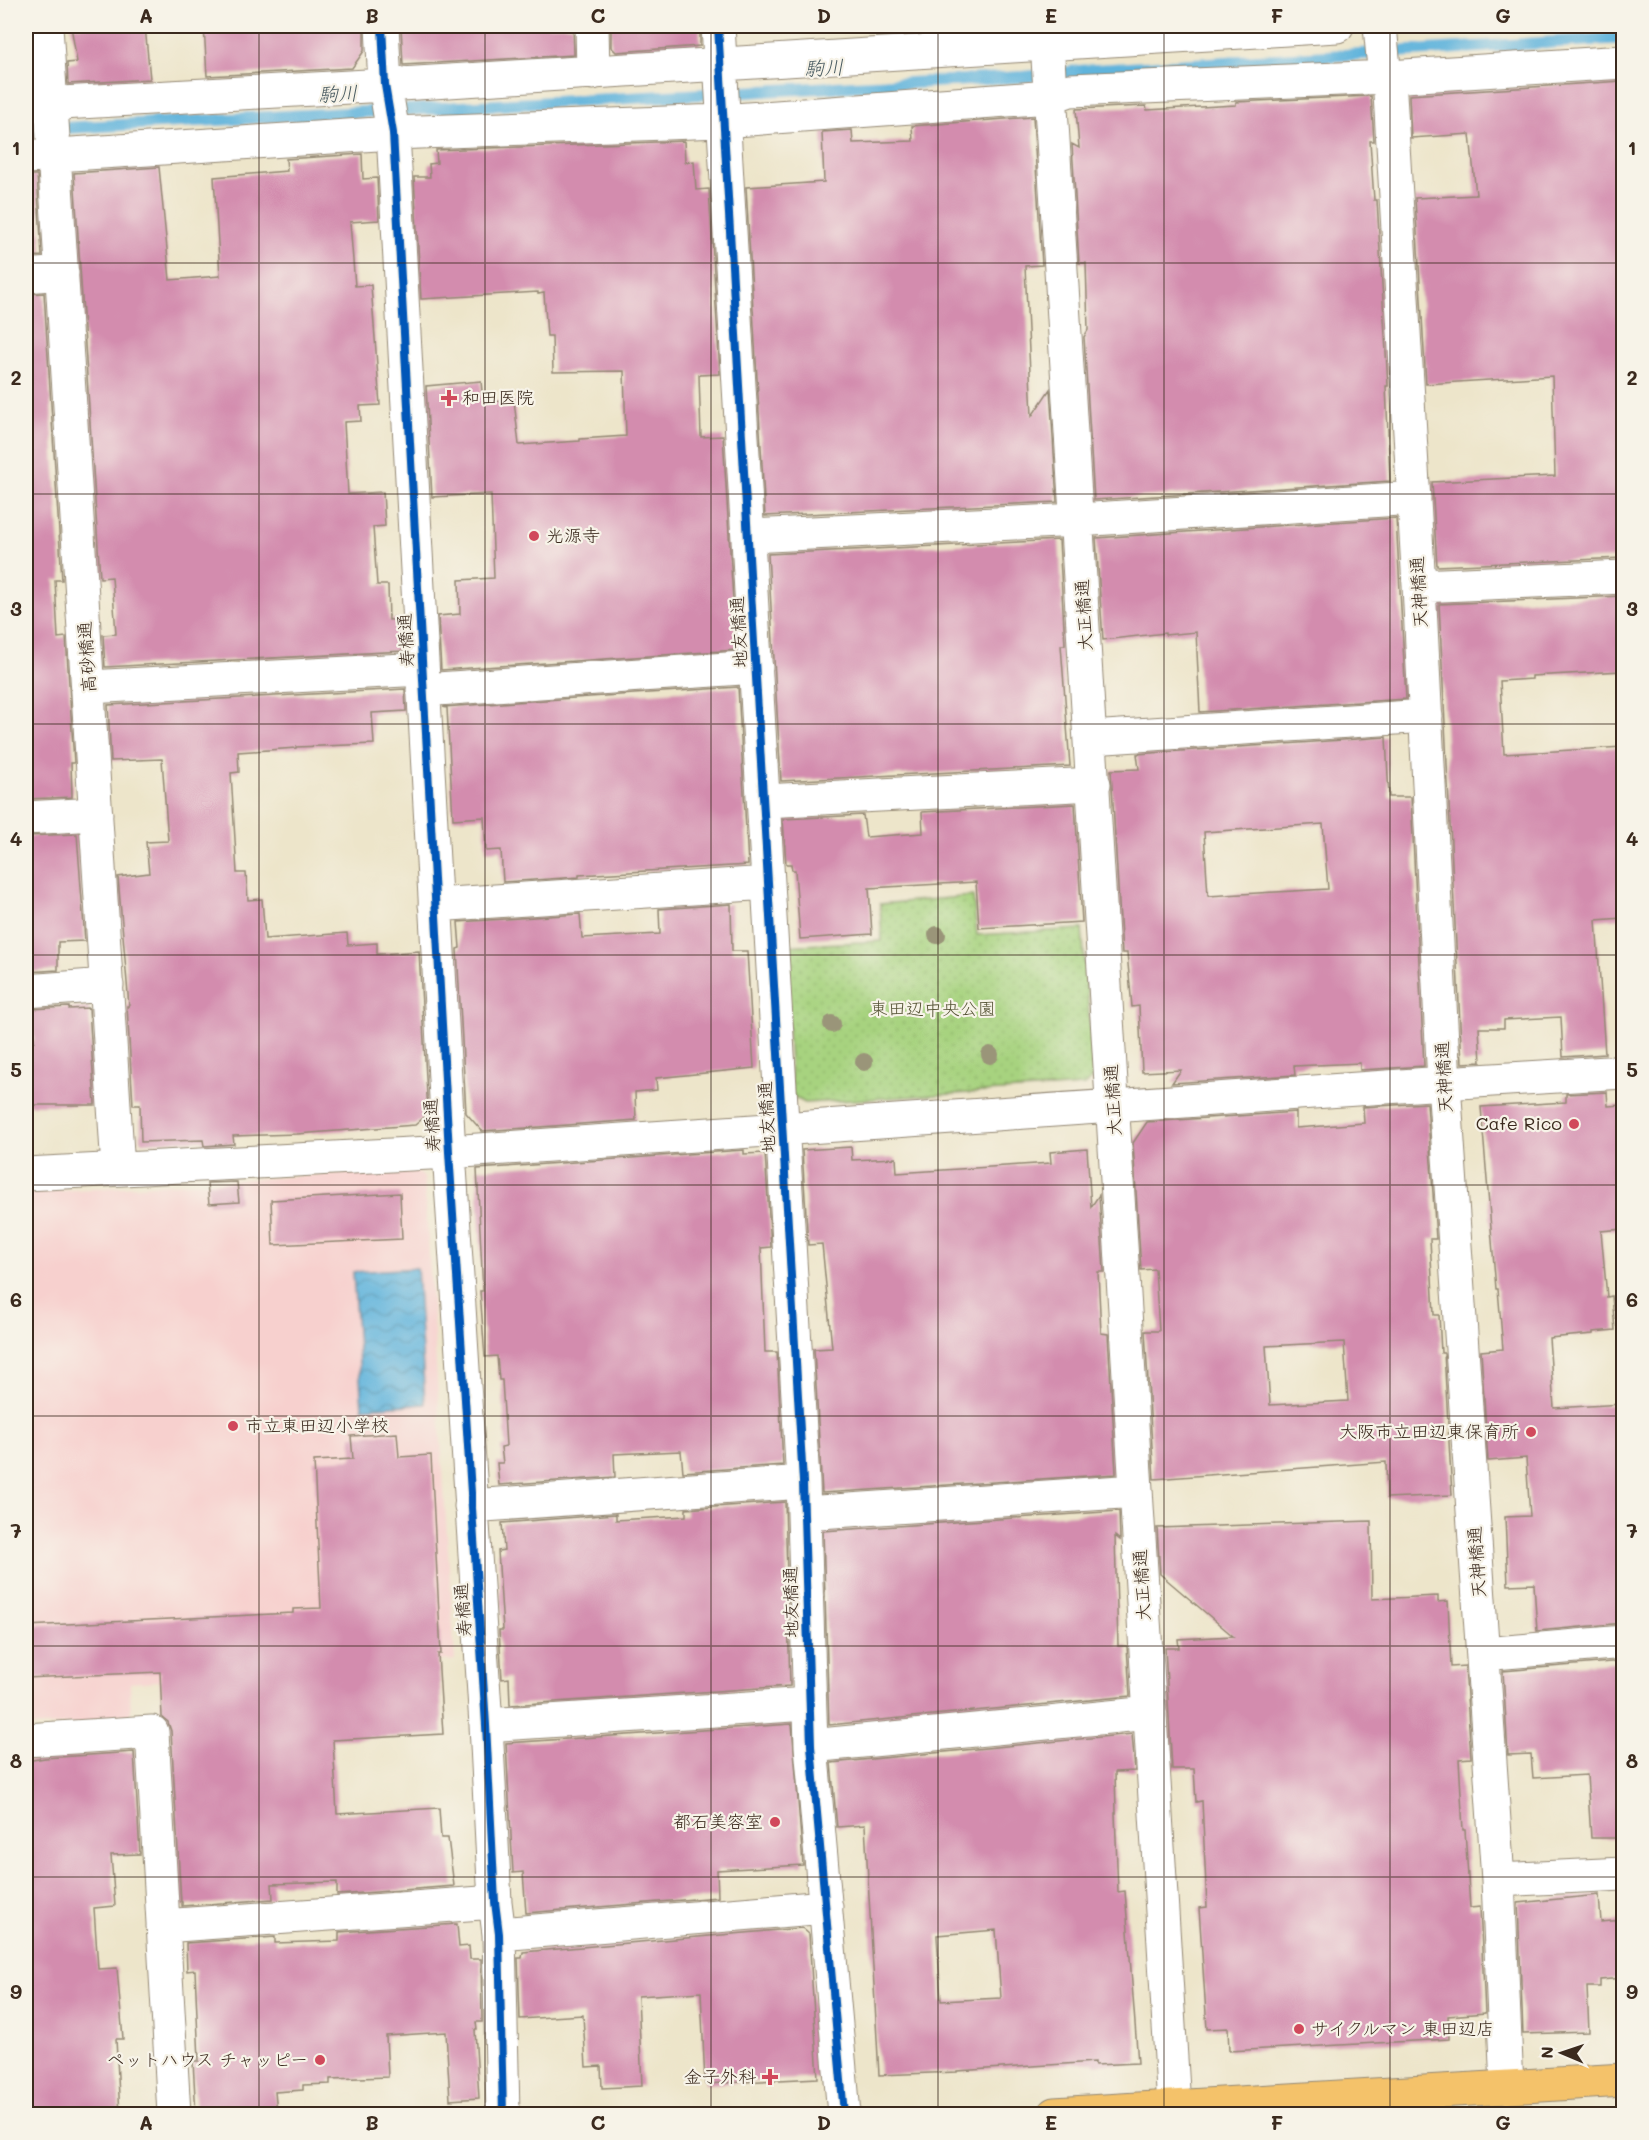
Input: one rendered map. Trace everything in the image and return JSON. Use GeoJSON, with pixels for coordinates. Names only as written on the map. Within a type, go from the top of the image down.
{"type":"FeatureCollection","features":[{"type":"Feature","properties":{"kind":"main road"},"geometry":{"type":"LineString","coordinates":[[1054,2115],[1623,2080]]}},
{"type":"Feature","properties":{"kind":"street","name":"高砂橋通"},"geometry":{"type":"LineString","coordinates":[[46,26],[44,130],[62,273],[118,1169]]}},
{"type":"Feature","properties":{"kind":"street"},"geometry":{"type":"LineString","coordinates":[[381,26],[385,87]]}},
{"type":"Feature","properties":{"kind":"street"},"geometry":{"type":"LineString","coordinates":[[592,26],[593,73]]}},
{"type":"Feature","properties":{"kind":"street"},"geometry":{"type":"LineString","coordinates":[[718,26],[721,66]]}},
{"type":"Feature","properties":{"kind":"street"},"geometry":{"type":"LineString","coordinates":[[44,130],[392,132],[725,119],[1049,65],[1337,26]]}},
{"type":"Feature","properties":{"kind":"street","name":"天神橋通"},"geometry":{"type":"LineString","coordinates":[[1380,28],[1386,72],[1414,498],[1444,1083],[1498,1880],[1507,2087]]}},
{"type":"Feature","properties":{"kind":"street"},"geometry":{"type":"LineString","coordinates":[[1049,65],[1070,90],[1386,72],[1623,62]]}},
{"type":"Feature","properties":{"kind":"street"},"geometry":{"type":"LineString","coordinates":[[44,130],[385,87],[593,73],[721,66],[1049,65]]}},
{"type":"Feature","properties":{"kind":"street","name":"大正橋通"},"geometry":{"type":"LineString","coordinates":[[1049,65],[1174,2107]]}},
{"type":"Feature","properties":{"kind":"street","name":"地友橋通"},"geometry":{"type":"LineString","coordinates":[[721,66],[803,1498],[808,1704],[844,2115]]}},
{"type":"Feature","properties":{"kind":"street","name":"寿橋通"},"geometry":{"type":"LineString","coordinates":[[385,87],[392,132],[449,1152],[486,1725],[495,1902],[499,1934],[503,2115]]}},
{"type":"Feature","properties":{"kind":"street"},"geometry":{"type":"LineString","coordinates":[[26,276],[62,273]]}},
{"type":"Feature","properties":{"kind":"street"},"geometry":{"type":"LineString","coordinates":[[749,536],[1414,498]]}},
{"type":"Feature","properties":{"kind":"street"},"geometry":{"type":"LineString","coordinates":[[1419,586],[1623,576]]}},
{"type":"Feature","properties":{"kind":"street"},"geometry":{"type":"LineString","coordinates":[[88,687],[423,679],[756,667]]}},
{"type":"Feature","properties":{"kind":"street"},"geometry":{"type":"LineString","coordinates":[[1091,738],[1426,716]]}},
{"type":"Feature","properties":{"kind":"street"},"geometry":{"type":"LineString","coordinates":[[764,801],[1094,784]]}},
{"type":"Feature","properties":{"kind":"street"},"geometry":{"type":"LineString","coordinates":[[26,819],[96,814]]}},
{"type":"Feature","properties":{"kind":"street"},"geometry":{"type":"LineString","coordinates":[[435,905],[768,883]]}},
{"type":"Feature","properties":{"kind":"street"},"geometry":{"type":"LineString","coordinates":[[26,992],[107,985]]}},
{"type":"Feature","properties":{"kind":"street"},"geometry":{"type":"LineString","coordinates":[[26,1174],[449,1152],[1623,1072]]}},
{"type":"Feature","properties":{"kind":"street"},"geometry":{"type":"LineString","coordinates":[[471,1506],[1136,1491]]}},
{"type":"Feature","properties":{"kind":"street"},"geometry":{"type":"LineString","coordinates":[[1483,1654],[1623,1642]]}},
{"type":"Feature","properties":{"kind":"street"},"geometry":{"type":"LineString","coordinates":[[486,1725],[808,1704]]}},
{"type":"Feature","properties":{"kind":"street"},"geometry":{"type":"LineString","coordinates":[[811,1746],[1150,1713]]}},
{"type":"Feature","properties":{"kind":"street"},"geometry":{"type":"LineString","coordinates":[[26,1740],[152,1732],[174,2115]]}},
{"type":"Feature","properties":{"kind":"street"},"geometry":{"type":"LineString","coordinates":[[1498,1880],[1623,1874]]}},
{"type":"Feature","properties":{"kind":"street"},"geometry":{"type":"LineString","coordinates":[[163,1926],[495,1902]]}},
{"type":"Feature","properties":{"kind":"street"},"geometry":{"type":"LineString","coordinates":[[499,1934],[826,1907]]}},
{"type":"Feature","properties":{"kind":"shaded area","name":"市立東田辺小学校"},"geometry":{"type":"Polygon","coordinates":[[[413,1169],[424,1177],[455,1660],[130,1683],[131,1722],[26,1727],[26,1193],[413,1169]]]}},
{"type":"Feature","properties":{"kind":"green space","name":"東田辺中央公園"},"geometry":{"type":"Polygon","coordinates":[[[973,896],[977,935],[1082,929],[1094,1077],[1084,1086],[805,1103],[792,1096],[783,946],[882,941],[880,904],[973,896]]]}},
{"type":"Feature","properties":{"kind":"water"},"geometry":{"type":"Polygon","coordinates":[[[417,1268],[425,1404],[362,1408],[353,1272],[417,1268]]]}},
{"type":"Feature","properties":{"kind":"building"},"geometry":{"type":"Polygon","coordinates":[[[71,26],[145,26],[150,79],[68,84],[67,63],[77,62],[71,26]]]}},
{"type":"Feature","properties":{"kind":"building"},"geometry":{"type":"Polygon","coordinates":[[[204,26],[364,26],[364,51],[352,68],[207,76],[204,26]]]}},
{"type":"Feature","properties":{"kind":"building"},"geometry":{"type":"Polygon","coordinates":[[[401,26],[573,26],[574,55],[403,65],[401,26]]]}},
{"type":"Feature","properties":{"kind":"building"},"geometry":{"type":"Polygon","coordinates":[[[611,26],[700,26],[700,46],[616,52],[611,47],[611,26]]]}},
{"type":"Feature","properties":{"kind":"building"},"geometry":{"type":"Polygon","coordinates":[[[1623,81],[1623,558],[1437,566],[1432,482],[1555,476],[1552,376],[1426,384],[1415,198],[1476,195],[1470,134],[1411,138],[1409,95],[1623,81]]]}},
{"type":"Feature","properties":{"kind":"building"},"geometry":{"type":"Polygon","coordinates":[[[1371,96],[1374,141],[1370,141],[1374,200],[1377,200],[1388,386],[1386,386],[1390,481],[1094,500],[1084,337],[1088,330],[1086,263],[1079,263],[1072,144],[1079,148],[1076,109],[1146,106],[1147,110],[1236,105],[1236,102],[1371,96]]]}},
{"type":"Feature","properties":{"kind":"building"},"geometry":{"type":"Polygon","coordinates":[[[1033,117],[1042,265],[1025,266],[1032,416],[1050,389],[1057,502],[765,516],[746,187],[824,182],[822,132],[852,130],[853,143],[913,141],[912,126],[1033,117]]]}},
{"type":"Feature","properties":{"kind":"building"},"geometry":{"type":"Polygon","coordinates":[[[684,141],[685,162],[694,161],[696,190],[709,189],[720,374],[699,375],[701,437],[723,436],[736,650],[441,670],[438,616],[460,614],[459,580],[494,578],[491,494],[432,497],[426,386],[481,381],[483,403],[514,400],[519,445],[580,441],[580,439],[626,436],[624,371],[553,372],[552,336],[547,336],[544,293],[421,299],[414,177],[430,177],[429,164],[437,163],[436,150],[684,141]]]}},
{"type":"Feature","properties":{"kind":"building"},"geometry":{"type":"Polygon","coordinates":[[[362,154],[363,179],[377,178],[379,220],[350,222],[355,286],[371,285],[380,405],[360,406],[361,421],[344,422],[348,494],[383,492],[385,526],[373,527],[377,585],[388,585],[389,620],[401,619],[403,651],[105,667],[103,635],[116,634],[112,577],[100,578],[74,173],[159,167],[170,280],[220,276],[214,177],[287,171],[286,159],[362,154]]]}},
{"type":"Feature","properties":{"kind":"building"},"geometry":{"type":"Polygon","coordinates":[[[26,175],[37,175],[42,256],[26,257],[26,175]]]}},
{"type":"Feature","properties":{"kind":"building"},"geometry":{"type":"Polygon","coordinates":[[[44,293],[62,580],[55,580],[58,638],[66,637],[74,763],[71,763],[72,797],[26,799],[26,294],[44,293]]]}},
{"type":"Feature","properties":{"kind":"building"},"geometry":{"type":"Polygon","coordinates":[[[1396,518],[1406,699],[1200,712],[1196,632],[1103,640],[1096,538],[1396,518]]]}},
{"type":"Feature","properties":{"kind":"building"},"geometry":{"type":"Polygon","coordinates":[[[1059,540],[1065,645],[1061,645],[1070,766],[781,781],[768,554],[1059,540]]]}},
{"type":"Feature","properties":{"kind":"building"},"geometry":{"type":"Polygon","coordinates":[[[1623,596],[1623,627],[1620,627],[1622,671],[1532,676],[1532,679],[1500,681],[1504,754],[1623,747],[1623,918],[1596,920],[1605,1054],[1563,1057],[1561,1017],[1504,1020],[1504,1028],[1479,1028],[1481,1062],[1462,1063],[1439,604],[1623,596]]]}},
{"type":"Feature","properties":{"kind":"building"},"geometry":{"type":"Polygon","coordinates":[[[738,687],[748,865],[503,882],[501,850],[486,851],[484,817],[453,819],[447,708],[443,707],[738,687]]]}},
{"type":"Feature","properties":{"kind":"building"},"geometry":{"type":"Polygon","coordinates":[[[405,689],[406,711],[372,713],[374,744],[238,752],[239,772],[231,773],[237,873],[246,873],[248,900],[262,899],[265,939],[347,933],[348,945],[377,943],[377,954],[419,951],[428,1114],[415,1125],[297,1134],[233,1136],[234,1144],[204,1146],[203,1140],[141,1142],[140,1105],[133,1105],[127,1006],[129,1006],[118,877],[149,873],[146,842],[168,841],[162,759],[111,761],[108,705],[405,689]]]}},
{"type":"Feature","properties":{"kind":"building"},"geometry":{"type":"Polygon","coordinates":[[[1386,737],[1389,797],[1411,797],[1424,1066],[1360,1070],[1360,1063],[1294,1066],[1295,1075],[1172,1083],[1181,1070],[1142,1072],[1139,1006],[1132,1007],[1127,953],[1122,953],[1111,770],[1139,769],[1137,754],[1386,737]],[[1323,824],[1204,832],[1208,896],[1328,889],[1323,824]]]}},
{"type":"Feature","properties":{"kind":"building"},"geometry":{"type":"Polygon","coordinates":[[[1075,804],[1082,922],[979,928],[976,882],[869,888],[872,934],[800,939],[795,870],[792,870],[791,864],[786,864],[783,819],[863,815],[866,837],[923,833],[922,812],[1075,804]]]}},
{"type":"Feature","properties":{"kind":"building"},"geometry":{"type":"Polygon","coordinates":[[[77,834],[85,941],[58,942],[58,970],[26,972],[26,836],[77,834]]]}},
{"type":"Feature","properties":{"kind":"building"},"geometry":{"type":"Polygon","coordinates":[[[731,904],[732,951],[747,951],[754,1068],[656,1078],[657,1090],[635,1092],[636,1120],[482,1131],[466,1113],[457,949],[460,948],[458,922],[580,914],[582,938],[660,934],[659,909],[731,904]]]}},
{"type":"Feature","properties":{"kind":"building"},"geometry":{"type":"Polygon","coordinates":[[[69,1007],[69,1009],[89,1008],[95,1105],[26,1105],[26,1041],[34,1041],[31,1009],[69,1007]]]}},
{"type":"Feature","properties":{"kind":"building"},"geometry":{"type":"Polygon","coordinates":[[[1607,1092],[1608,1106],[1623,1105],[1623,1182],[1621,1183],[1623,1229],[1601,1231],[1607,1297],[1612,1296],[1615,1330],[1549,1338],[1554,1408],[1623,1404],[1623,1623],[1537,1631],[1534,1584],[1508,1585],[1505,1517],[1530,1516],[1526,1458],[1488,1461],[1481,1351],[1503,1349],[1481,1107],[1566,1102],[1566,1094],[1607,1092]]]}},
{"type":"Feature","properties":{"kind":"building"},"geometry":{"type":"Polygon","coordinates":[[[1427,1103],[1436,1239],[1430,1239],[1434,1315],[1439,1315],[1441,1353],[1444,1353],[1452,1495],[1387,1498],[1386,1462],[1154,1479],[1145,1331],[1159,1331],[1155,1269],[1141,1270],[1133,1143],[1147,1122],[1296,1112],[1296,1128],[1364,1123],[1363,1107],[1427,1103]],[[1344,1342],[1266,1346],[1270,1405],[1348,1401],[1344,1342]]]}},
{"type":"Feature","properties":{"kind":"building"},"geometry":{"type":"Polygon","coordinates":[[[851,1147],[852,1160],[896,1158],[897,1173],[1051,1163],[1050,1152],[1087,1149],[1091,1207],[1099,1195],[1104,1272],[1098,1272],[1101,1333],[1108,1334],[1116,1474],[822,1493],[814,1349],[832,1348],[822,1244],[808,1245],[802,1150],[851,1147]]]}},
{"type":"Feature","properties":{"kind":"building"},"geometry":{"type":"Polygon","coordinates":[[[744,1150],[744,1154],[765,1153],[771,1247],[761,1248],[765,1352],[777,1352],[783,1465],[683,1472],[681,1451],[614,1454],[615,1477],[499,1485],[497,1463],[503,1463],[501,1447],[506,1446],[502,1380],[499,1380],[497,1356],[485,1357],[480,1291],[483,1291],[477,1169],[744,1150]]]}},
{"type":"Feature","properties":{"kind":"building"},"geometry":{"type":"Polygon","coordinates":[[[237,1182],[239,1202],[209,1204],[207,1183],[237,1182]]]}},
{"type":"Feature","properties":{"kind":"building"},"geometry":{"type":"Polygon","coordinates":[[[400,1193],[402,1239],[273,1245],[271,1200],[400,1193]]]}},
{"type":"Feature","properties":{"kind":"building"},"geometry":{"type":"Polygon","coordinates":[[[397,1433],[399,1457],[431,1455],[443,1734],[333,1740],[337,1814],[439,1808],[441,1838],[448,1838],[454,1886],[337,1895],[337,1882],[272,1884],[273,1899],[182,1906],[171,1731],[168,1722],[162,1717],[160,1672],[26,1678],[26,1626],[293,1613],[293,1609],[321,1608],[314,1461],[353,1459],[351,1436],[397,1433]]]}},
{"type":"Feature","properties":{"kind":"building"},"geometry":{"type":"Polygon","coordinates":[[[785,1502],[790,1686],[510,1705],[509,1678],[502,1679],[499,1630],[503,1630],[498,1551],[504,1550],[502,1523],[616,1514],[616,1520],[686,1516],[686,1509],[785,1502]]]}},
{"type":"Feature","properties":{"kind":"building"},"geometry":{"type":"Polygon","coordinates":[[[1119,1511],[1120,1540],[1115,1536],[1118,1646],[1127,1646],[1130,1696],[829,1725],[823,1531],[1119,1511]]]}},
{"type":"Feature","properties":{"kind":"building"},"geometry":{"type":"Polygon","coordinates":[[[1371,1521],[1372,1599],[1438,1596],[1438,1602],[1448,1601],[1451,1667],[1465,1666],[1471,1758],[1459,1759],[1463,1830],[1465,1830],[1470,1908],[1480,1907],[1485,2013],[1448,2016],[1449,2039],[1229,2051],[1228,2028],[1207,2029],[1199,1908],[1207,1907],[1202,1801],[1196,1802],[1194,1769],[1172,1769],[1165,1648],[1179,1648],[1178,1639],[1233,1636],[1160,1574],[1157,1528],[1371,1521]]]}},
{"type":"Feature","properties":{"kind":"building"},"geometry":{"type":"Polygon","coordinates":[[[1623,1661],[1623,1838],[1591,1838],[1587,1775],[1533,1778],[1531,1754],[1508,1755],[1503,1671],[1623,1661]]]}},
{"type":"Feature","properties":{"kind":"building"},"geometry":{"type":"Polygon","coordinates":[[[792,1724],[803,1865],[717,1870],[718,1897],[526,1913],[523,1872],[513,1873],[506,1743],[792,1724]]]}},
{"type":"Feature","properties":{"kind":"building"},"geometry":{"type":"Polygon","coordinates":[[[1132,1734],[1135,1771],[1115,1772],[1115,1813],[1118,1892],[1125,1891],[1138,2063],[1095,2065],[1095,2062],[879,2075],[865,1825],[837,1827],[831,1763],[1132,1734]],[[996,1930],[937,1935],[941,2001],[1001,1998],[996,1930]]]}},
{"type":"Feature","properties":{"kind":"building"},"geometry":{"type":"Polygon","coordinates":[[[134,1752],[140,1854],[111,1855],[115,1906],[94,1908],[98,1969],[117,1968],[123,2039],[116,2039],[120,2115],[26,2115],[26,1761],[134,1752]]]}},
{"type":"Feature","properties":{"kind":"building"},"geometry":{"type":"Polygon","coordinates":[[[1599,1895],[1601,1922],[1623,1920],[1623,1978],[1600,1980],[1600,1987],[1587,1987],[1589,2032],[1523,2034],[1518,1903],[1599,1895]]]}},
{"type":"Feature","properties":{"kind":"building"},"geometry":{"type":"Polygon","coordinates":[[[457,1924],[459,1947],[469,1946],[470,1959],[481,1959],[482,2022],[476,2022],[477,2030],[475,2030],[479,2098],[450,2100],[446,2032],[386,2036],[388,2077],[330,2079],[330,2084],[303,2085],[303,2090],[275,2092],[277,2112],[196,2115],[193,2061],[199,2061],[195,1970],[187,1971],[186,1943],[275,1937],[275,1943],[339,1941],[339,1932],[457,1924]]]}},
{"type":"Feature","properties":{"kind":"building"},"geometry":{"type":"Polygon","coordinates":[[[802,1928],[809,1934],[818,2078],[705,2084],[701,1992],[638,1996],[642,2086],[602,2088],[601,2066],[586,2067],[583,2015],[520,2019],[518,1958],[522,1958],[523,1952],[802,1928]]]}},
{"type":"Feature","properties":{"kind":"waterway","name":"駒川"},"geometry":{"type":"LineString","coordinates":[[26,130],[1024,77],[1079,71],[1624,38]]}},
{"type":"Feature","properties":{"kind":"cycle path"},"geometry":{"type":"LineString","coordinates":[[382,26],[385,85],[393,133],[449,1152],[486,1725],[495,1902],[499,1934],[503,2114]]}},
{"type":"Feature","properties":{"kind":"cycle path"},"geometry":{"type":"LineString","coordinates":[[718,26],[803,1482],[811,1746],[844,2114]]}},
{"type":"Feature","properties":{"kind":"place","name":"和田医院"},"geometry":{"type":"Point","coordinates":[449,398]}},
{"type":"Feature","properties":{"kind":"place","name":"光源寺"},"geometry":{"type":"Point","coordinates":[534,536]}},
{"type":"Feature","properties":{"kind":"place","name":"Cafe Rico"},"geometry":{"type":"Point","coordinates":[1574,1124]}},
{"type":"Feature","properties":{"kind":"place","name":"市立東田辺小学校"},"geometry":{"type":"Point","coordinates":[233,1426]}},
{"type":"Feature","properties":{"kind":"place","name":"大阪市立田辺東保育所"},"geometry":{"type":"Point","coordinates":[1531,1432]}},
{"type":"Feature","properties":{"kind":"place","name":"都石美容室"},"geometry":{"type":"Point","coordinates":[775,1822]}},
{"type":"Feature","properties":{"kind":"place","name":"サイクルマン 東田辺店"},"geometry":{"type":"Point","coordinates":[1299,2029]}},
{"type":"Feature","properties":{"kind":"place","name":"ペットハウス チャッピー"},"geometry":{"type":"Point","coordinates":[320,2060]}},
{"type":"Feature","properties":{"kind":"place","name":"金子外科"},"geometry":{"type":"Point","coordinates":[770,2077]}}]}
